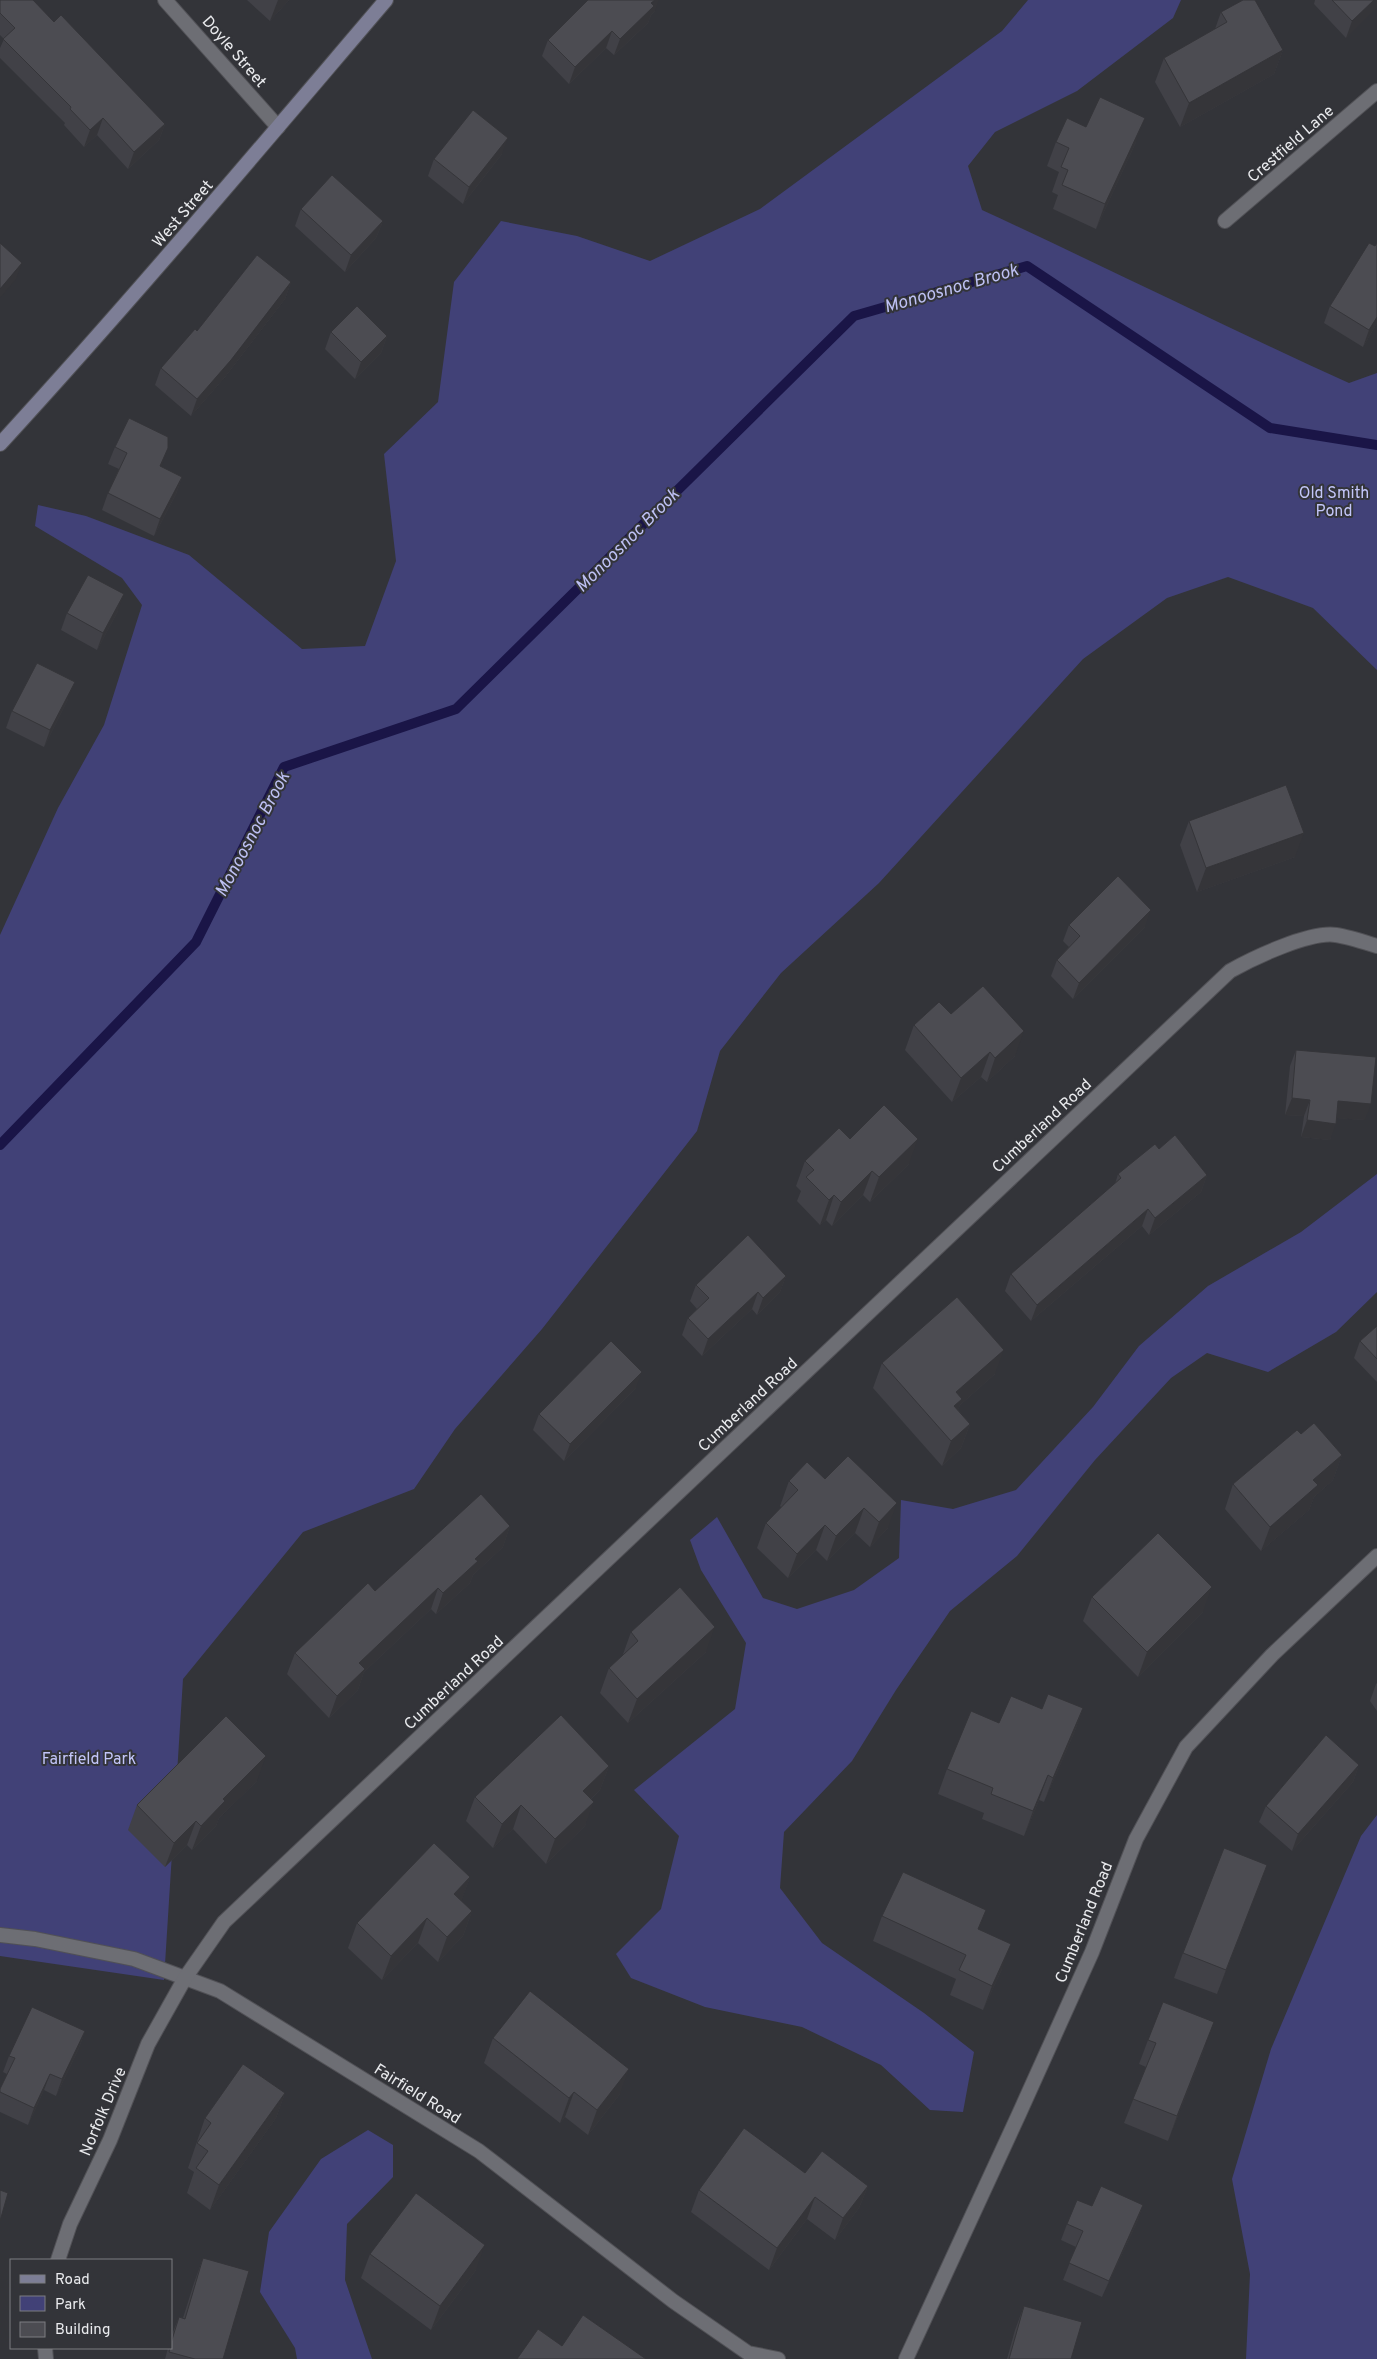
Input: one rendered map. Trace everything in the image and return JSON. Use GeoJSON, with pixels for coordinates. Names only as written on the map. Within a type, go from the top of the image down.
{"type":"FeatureCollection","features":[{"type":"Feature","properties":{"kind":"main road","name":"West Street"},"geometry":{"type":"LineString","coordinates":[[0,444],[56,384],[386,0]]}},
{"type":"Feature","properties":{"kind":"street","name":"Doyle Street"},"geometry":{"type":"LineString","coordinates":[[165,0],[278,127]]}},
{"type":"Feature","properties":{"kind":"street","name":"Crestfield Lane"},"geometry":{"type":"LineString","coordinates":[[1225,221],[1377,91]]}},
{"type":"Feature","properties":{"kind":"street","name":"Cumberland Road"},"geometry":{"type":"LineString","coordinates":[[185,1978],[224,1922],[1230,971],[1273,949],[1321,936],[1334,934],[1377,946]]}},
{"type":"Feature","properties":{"kind":"street","name":"Cumberland Road"},"geometry":{"type":"LineString","coordinates":[[906,2359],[1088,1961],[1136,1839],[1186,1747],[1272,1655],[1377,1556]]}},
{"type":"Feature","properties":{"kind":"street","name":"Fairfield Road"},"geometry":{"type":"LineString","coordinates":[[0,1935],[35,1939],[134,1959],[220,1991],[480,2151],[702,2322],[748,2353],[778,2359]]}},
{"type":"Feature","properties":{"kind":"street","name":"Norfolk Drive"},"geometry":{"type":"LineString","coordinates":[[58,2259],[70,2224],[110,2140],[148,2044],[185,1978]]}},
{"type":"Feature","properties":{"kind":"green space"},"geometry":{"type":"Polygon","coordinates":[[[1028,0],[1181,0],[1173,18],[1077,91],[995,132],[968,166],[982,210],[1349,383],[1377,373],[1377,670],[1313,608],[1228,577],[1167,598],[1083,659],[879,883],[781,973],[720,1051],[697,1131],[542,1329],[455,1429],[414,1489],[303,1532],[183,1679],[164,1980],[0,1956],[0,935],[58,808],[104,725],[142,605],[122,578],[35,526],[38,505],[86,516],[189,555],[302,649],[365,646],[396,561],[384,454],[438,402],[454,282],[501,221],[577,236],[650,261],[760,209],[1002,31],[1028,0]]]}},
{"type":"Feature","properties":{"kind":"green space"},"geometry":{"type":"Polygon","coordinates":[[[1377,1174],[1377,1292],[1336,1332],[1268,1372],[1207,1353],[1171,1378],[1095,1460],[1017,1556],[950,1611],[896,1690],[852,1761],[784,1832],[780,1888],[822,1943],[924,2013],[974,2052],[963,2112],[930,2110],[881,2065],[802,2027],[705,2007],[631,1978],[616,1954],[661,1909],[679,1836],[634,1790],[735,1709],[746,1643],[701,1570],[690,1540],[717,1517],[763,1598],[797,1609],[854,1590],[899,1558],[901,1500],[953,1509],[1016,1490],[1093,1407],[1139,1346],[1208,1286],[1301,1232],[1377,1174]]]}},
{"type":"Feature","properties":{"kind":"green space"},"geometry":{"type":"Polygon","coordinates":[[[1377,1815],[1377,2359],[1246,2359],[1250,2274],[1232,2179],[1271,2049],[1361,1836],[1377,1815]]]}},
{"type":"Feature","properties":{"kind":"green space"},"geometry":{"type":"Polygon","coordinates":[[[368,2130],[393,2145],[393,2177],[347,2224],[345,2280],[372,2359],[297,2359],[295,2348],[260,2292],[269,2232],[321,2159],[368,2130]]]}},
{"type":"Feature","properties":{"kind":"building"},"geometry":{"type":"Polygon","coordinates":[[[0,0],[33,0],[54,22],[61,15],[165,124],[134,152],[103,118],[90,130],[70,109],[71,107],[3,39],[15,28],[0,13],[0,0]]]}},
{"type":"Feature","properties":{"kind":"building"},"geometry":{"type":"Polygon","coordinates":[[[588,0],[655,0],[651,3],[654,6],[620,39],[612,31],[575,67],[548,40],[588,0]]]}},
{"type":"Feature","properties":{"kind":"building"},"geometry":{"type":"Polygon","coordinates":[[[1243,0],[1255,0],[1283,50],[1189,103],[1164,58],[1227,22],[1221,12],[1243,0]]]}},
{"type":"Feature","properties":{"kind":"building"},"geometry":{"type":"Polygon","coordinates":[[[1332,0],[1374,0],[1352,21],[1332,0]]]}},
{"type":"Feature","properties":{"kind":"building"},"geometry":{"type":"Polygon","coordinates":[[[1100,97],[1145,118],[1105,204],[1062,185],[1068,170],[1061,167],[1069,148],[1056,142],[1067,118],[1086,127],[1100,97]]]}},
{"type":"Feature","properties":{"kind":"building"},"geometry":{"type":"Polygon","coordinates":[[[473,110],[508,138],[469,187],[434,159],[473,110]]]}},
{"type":"Feature","properties":{"kind":"building"},"geometry":{"type":"Polygon","coordinates":[[[332,175],[383,221],[351,255],[301,209],[332,175]]]}},
{"type":"Feature","properties":{"kind":"building"},"geometry":{"type":"Polygon","coordinates":[[[0,243],[22,263],[0,289],[0,243]]]}},
{"type":"Feature","properties":{"kind":"building"},"geometry":{"type":"Polygon","coordinates":[[[1369,243],[1375,246],[1377,243],[1377,317],[1369,330],[1330,306],[1369,243]]]}},
{"type":"Feature","properties":{"kind":"building"},"geometry":{"type":"Polygon","coordinates":[[[257,255],[291,282],[231,360],[197,399],[161,368],[195,329],[197,331],[257,255]]]}},
{"type":"Feature","properties":{"kind":"building"},"geometry":{"type":"Polygon","coordinates":[[[357,306],[387,336],[361,362],[331,332],[357,306]]]}},
{"type":"Feature","properties":{"kind":"building"},"geometry":{"type":"Polygon","coordinates":[[[129,418],[168,437],[168,448],[160,466],[182,477],[160,519],[108,493],[127,453],[115,447],[129,418]]]}},
{"type":"Feature","properties":{"kind":"building"},"geometry":{"type":"Polygon","coordinates":[[[88,575],[124,594],[103,633],[67,613],[88,575]]]}},
{"type":"Feature","properties":{"kind":"building"},"geometry":{"type":"Polygon","coordinates":[[[37,663],[75,682],[50,730],[12,711],[37,663]]]}},
{"type":"Feature","properties":{"kind":"building"},"geometry":{"type":"Polygon","coordinates":[[[1286,785],[1304,833],[1206,868],[1189,821],[1286,785]]]}},
{"type":"Feature","properties":{"kind":"building"},"geometry":{"type":"Polygon","coordinates":[[[1118,876],[1151,910],[1079,983],[1057,960],[1080,936],[1069,925],[1118,876]]]}},
{"type":"Feature","properties":{"kind":"building"},"geometry":{"type":"Polygon","coordinates":[[[983,986],[1024,1031],[995,1058],[990,1052],[961,1078],[914,1025],[939,1002],[951,1014],[983,986]]]}},
{"type":"Feature","properties":{"kind":"building"},"geometry":{"type":"Polygon","coordinates":[[[1296,1050],[1376,1057],[1371,1104],[1338,1101],[1336,1124],[1307,1120],[1310,1100],[1292,1098],[1296,1050]]]}},
{"type":"Feature","properties":{"kind":"building"},"geometry":{"type":"Polygon","coordinates":[[[884,1105],[918,1139],[879,1177],[872,1171],[841,1202],[834,1195],[829,1200],[806,1177],[814,1170],[805,1161],[839,1128],[850,1139],[884,1105]]]}},
{"type":"Feature","properties":{"kind":"building"},"geometry":{"type":"Polygon","coordinates":[[[1175,1135],[1207,1175],[1155,1218],[1148,1209],[1037,1305],[1011,1274],[1121,1178],[1118,1174],[1155,1144],[1159,1149],[1175,1135]]]}},
{"type":"Feature","properties":{"kind":"building"},"geometry":{"type":"Polygon","coordinates":[[[748,1235],[786,1276],[763,1298],[758,1292],[708,1339],[688,1318],[709,1298],[696,1285],[748,1235]]]}},
{"type":"Feature","properties":{"kind":"building"},"geometry":{"type":"Polygon","coordinates":[[[957,1297],[1004,1350],[956,1392],[962,1399],[954,1406],[970,1424],[951,1441],[882,1363],[957,1297]]]}},
{"type":"Feature","properties":{"kind":"building"},"geometry":{"type":"Polygon","coordinates":[[[1377,1326],[1377,1359],[1360,1341],[1377,1326]]]}},
{"type":"Feature","properties":{"kind":"building"},"geometry":{"type":"Polygon","coordinates":[[[611,1341],[642,1372],[570,1444],[539,1414],[611,1341]]]}},
{"type":"Feature","properties":{"kind":"building"},"geometry":{"type":"Polygon","coordinates":[[[1314,1423],[1342,1455],[1313,1480],[1318,1485],[1270,1527],[1233,1484],[1297,1430],[1301,1434],[1314,1423]]]}},
{"type":"Feature","properties":{"kind":"building"},"geometry":{"type":"Polygon","coordinates":[[[848,1456],[897,1503],[879,1522],[864,1508],[836,1536],[825,1525],[797,1554],[766,1523],[798,1490],[789,1481],[807,1462],[825,1479],[848,1456]]]}},
{"type":"Feature","properties":{"kind":"building"},"geometry":{"type":"Polygon","coordinates":[[[481,1494],[510,1526],[475,1559],[478,1561],[443,1593],[438,1588],[359,1663],[365,1669],[337,1696],[295,1653],[368,1583],[375,1591],[481,1494]]]}},
{"type":"Feature","properties":{"kind":"building"},"geometry":{"type":"Polygon","coordinates":[[[1158,1533],[1212,1587],[1147,1652],[1092,1597],[1158,1533]]]}},
{"type":"Feature","properties":{"kind":"building"},"geometry":{"type":"Polygon","coordinates":[[[680,1587],[715,1627],[637,1699],[609,1668],[638,1641],[631,1632],[680,1587]]]}},
{"type":"Feature","properties":{"kind":"building"},"geometry":{"type":"Polygon","coordinates":[[[1048,1694],[1083,1708],[1053,1778],[1048,1775],[1033,1811],[991,1794],[993,1788],[947,1769],[971,1711],[999,1723],[1011,1696],[1042,1709],[1048,1694]]]}},
{"type":"Feature","properties":{"kind":"building"},"geometry":{"type":"Polygon","coordinates":[[[561,1715],[609,1766],[583,1791],[594,1802],[555,1839],[521,1805],[502,1824],[475,1797],[561,1715]]]}},
{"type":"Feature","properties":{"kind":"building"},"geometry":{"type":"Polygon","coordinates":[[[226,1716],[266,1756],[223,1799],[225,1801],[201,1826],[196,1821],[174,1843],[137,1805],[226,1716]]]}},
{"type":"Feature","properties":{"kind":"building"},"geometry":{"type":"Polygon","coordinates":[[[1326,1735],[1359,1765],[1298,1834],[1266,1806],[1326,1735]]]}},
{"type":"Feature","properties":{"kind":"building"},"geometry":{"type":"Polygon","coordinates":[[[434,1843],[470,1877],[454,1894],[472,1911],[447,1937],[427,1918],[391,1956],[357,1923],[434,1843]]]}},
{"type":"Feature","properties":{"kind":"building"},"geometry":{"type":"Polygon","coordinates":[[[1224,1848],[1267,1865],[1226,1970],[1183,1953],[1224,1848]]]}},
{"type":"Feature","properties":{"kind":"building"},"geometry":{"type":"Polygon","coordinates":[[[903,1872],[986,1910],[978,1929],[1011,1944],[992,1986],[959,1970],[966,1955],[882,1916],[903,1872]]]}},
{"type":"Feature","properties":{"kind":"building"},"geometry":{"type":"Polygon","coordinates":[[[530,1991],[629,2069],[597,2110],[574,2092],[569,2098],[493,2038],[530,1991]]]}},
{"type":"Feature","properties":{"kind":"building"},"geometry":{"type":"Polygon","coordinates":[[[1163,2002],[1214,2022],[1177,2116],[1133,2099],[1156,2043],[1148,2040],[1163,2002]]]}},
{"type":"Feature","properties":{"kind":"building"},"geometry":{"type":"Polygon","coordinates":[[[32,2007],[85,2031],[62,2079],[50,2074],[34,2108],[0,2092],[15,2058],[9,2056],[32,2007]]]}},
{"type":"Feature","properties":{"kind":"building"},"geometry":{"type":"Polygon","coordinates":[[[243,2064],[285,2093],[219,2185],[196,2168],[208,2151],[197,2143],[211,2123],[205,2118],[243,2064]]]}},
{"type":"Feature","properties":{"kind":"building"},"geometry":{"type":"Polygon","coordinates":[[[744,2128],[805,2173],[822,2151],[868,2186],[843,2218],[815,2197],[777,2248],[699,2190],[744,2128]]]}},
{"type":"Feature","properties":{"kind":"building"},"geometry":{"type":"Polygon","coordinates":[[[1101,2186],[1143,2205],[1109,2281],[1069,2263],[1083,2231],[1067,2224],[1077,2200],[1092,2206],[1101,2186]]]}},
{"type":"Feature","properties":{"kind":"building"},"geometry":{"type":"Polygon","coordinates":[[[0,2190],[8,2193],[0,2221],[0,2190]]]}},
{"type":"Feature","properties":{"kind":"building"},"geometry":{"type":"Polygon","coordinates":[[[416,2193],[485,2245],[440,2306],[370,2254],[416,2193]]]}},
{"type":"Feature","properties":{"kind":"building"},"geometry":{"type":"Polygon","coordinates":[[[203,2258],[249,2271],[223,2359],[195,2359],[169,2352],[170,2349],[172,2349],[172,2340],[179,2317],[185,2319],[203,2258]]]}},
{"type":"Feature","properties":{"kind":"building"},"geometry":{"type":"Polygon","coordinates":[[[1024,2306],[1082,2322],[1071,2359],[1009,2359],[1024,2306]]]}},
{"type":"Feature","properties":{"kind":"building"},"geometry":{"type":"Polygon","coordinates":[[[583,2315],[646,2359],[517,2359],[538,2329],[562,2346],[583,2315]]]}},
{"type":"Feature","properties":{"kind":"waterway","name":"Monoosnoc Brook"},"geometry":{"type":"LineString","coordinates":[[0,1145],[196,942],[284,767],[456,709],[854,316],[1027,266],[1270,428],[1377,445]]}},
{"type":"Feature","properties":{"kind":"park label","name":"Old Smith Pond"},"geometry":{"type":"Point","coordinates":[1334,501]}},
{"type":"Feature","properties":{"kind":"park label","name":"Fairfield Park"},"geometry":{"type":"Point","coordinates":[89,1758]}}]}
